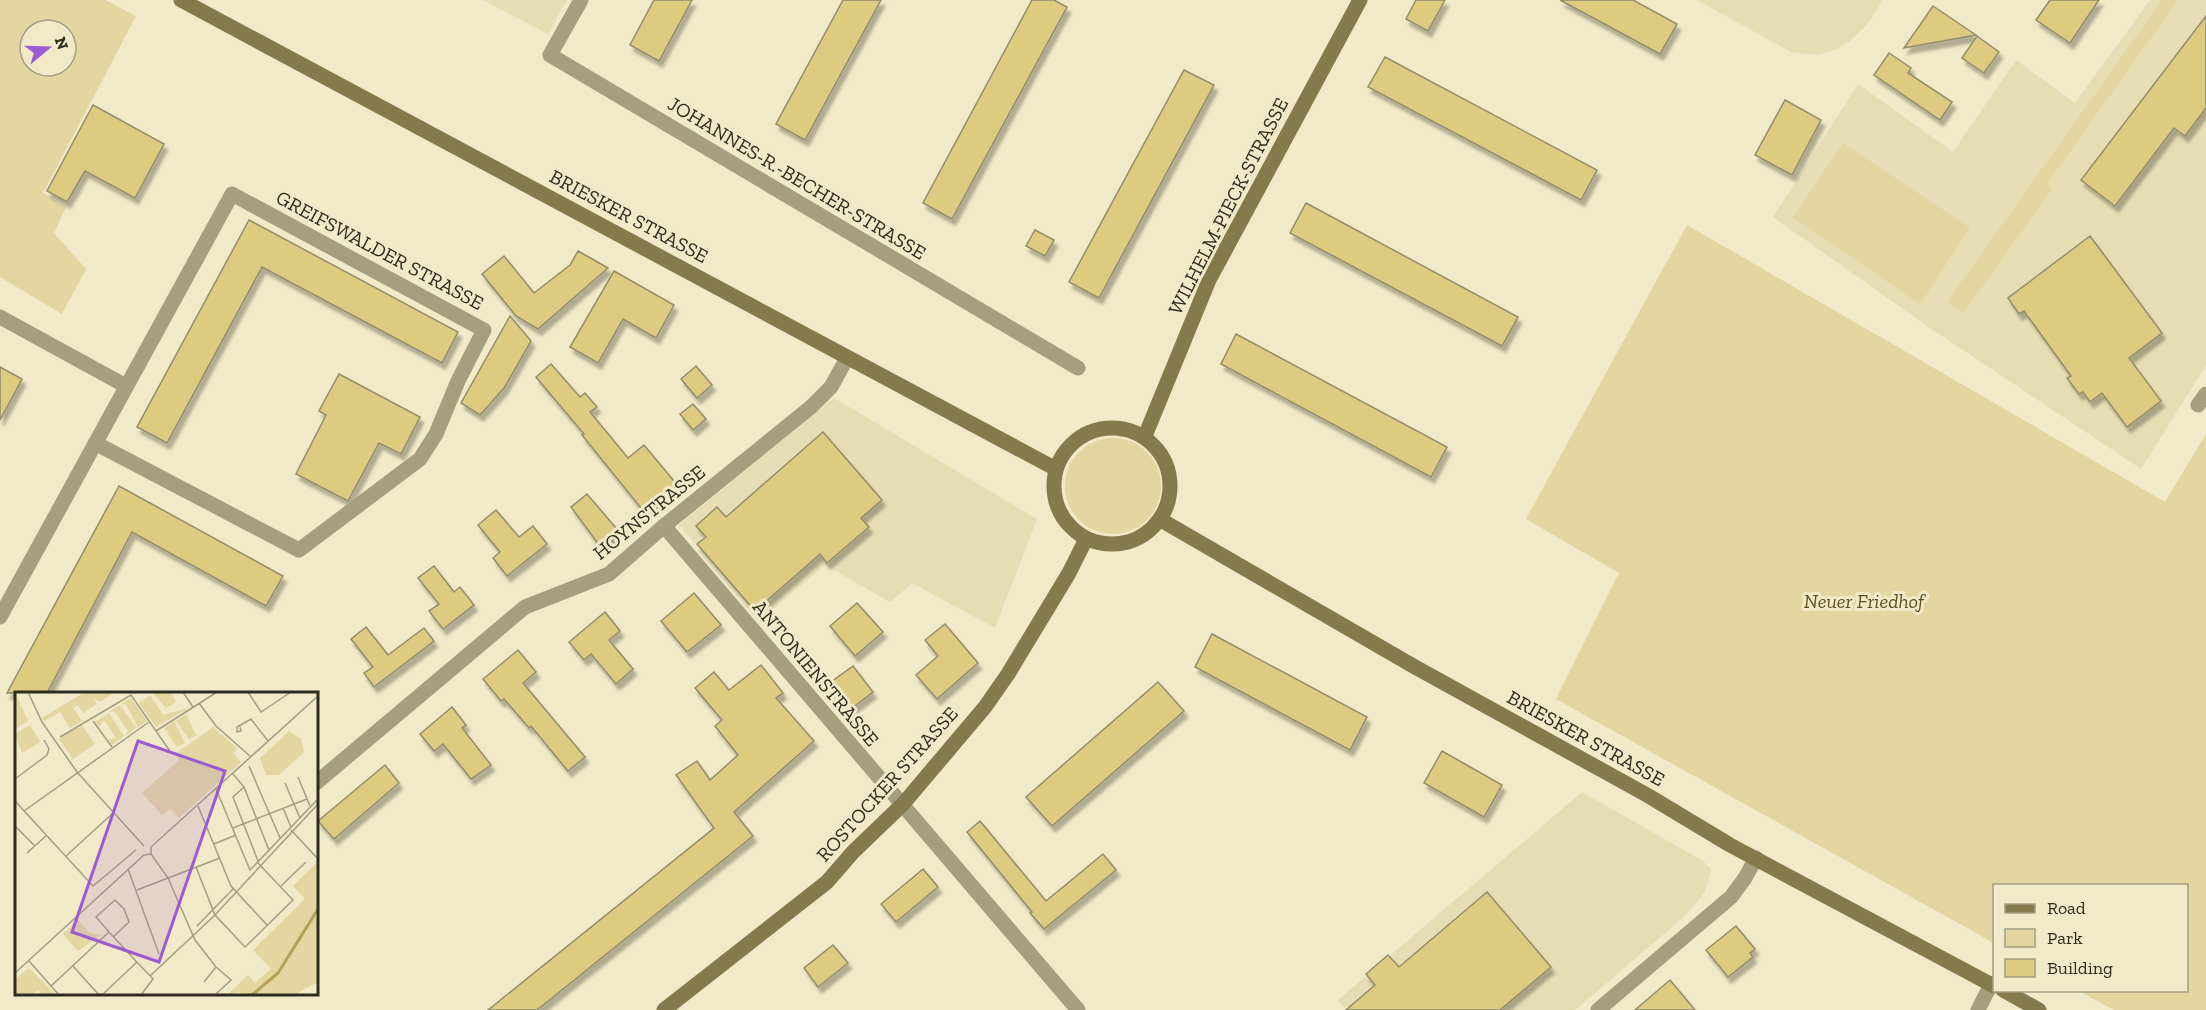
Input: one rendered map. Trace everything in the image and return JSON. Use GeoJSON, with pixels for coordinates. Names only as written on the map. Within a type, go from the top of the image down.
{"type":"FeatureCollection","features":[{"type":"Feature","properties":{"kind":"main road","name":"BRIESKER STRASSE"},"geometry":{"type":"LineString","coordinates":[[182,0],[1056,469]]}},
{"type":"Feature","properties":{"kind":"main road","name":"WILHELM-PIECK-STRASSE"},"geometry":{"type":"LineString","coordinates":[[1145,436],[1209,280],[1360,0]]}},
{"type":"Feature","properties":{"kind":"main road"},"geometry":{"type":"LineString","coordinates":[[1107,428],[1127,428],[1145,436],[1160,451],[1168,471],[1170,495],[1167,509],[1161,520],[1139,538],[1125,542],[1112,545],[1086,539],[1070,528],[1060,513],[1054,497],[1053,478],[1056,469],[1070,446],[1089,433],[1107,428]]}},
{"type":"Feature","properties":{"kind":"main road","name":"BRIESKER STRASSE"},"geometry":{"type":"LineString","coordinates":[[1161,520],[1415,667],[1756,858],[1993,985]]}},
{"type":"Feature","properties":{"kind":"main road","name":"ROSTOCKER STRASSE"},"geometry":{"type":"LineString","coordinates":[[664,1010],[827,882],[853,852],[903,804],[985,707],[1047,610],[1086,539]]}},
{"type":"Feature","properties":{"kind":"main road","name":"BRIESKER STRASSE"},"geometry":{"type":"LineString","coordinates":[[2005,992],[2039,1010]]}},
{"type":"Feature","properties":{"kind":"street","name":"JOHANNES-R.-BECHER-STRASSE"},"geometry":{"type":"LineString","coordinates":[[581,0],[550,55],[1078,368]]}},
{"type":"Feature","properties":{"kind":"street","name":"GREIFSWALDER STRASSE"},"geometry":{"type":"LineString","coordinates":[[0,617],[126,386],[232,194],[484,330],[458,381],[436,434],[420,459],[299,550],[95,443]]}},
{"type":"Feature","properties":{"kind":"street"},"geometry":{"type":"LineString","coordinates":[[0,317],[126,386]]}},
{"type":"Feature","properties":{"kind":"street","name":"HOYNSTRASSE"},"geometry":{"type":"LineString","coordinates":[[318,781],[525,607],[609,574],[664,526],[811,407],[831,387],[847,358]]}},
{"type":"Feature","properties":{"kind":"street","name":"ANTONIENSTRASSE"},"geometry":{"type":"LineString","coordinates":[[664,526],[1078,1010]]}},
{"type":"Feature","properties":{"kind":"street"},"geometry":{"type":"LineString","coordinates":[[1598,1010],[1731,897],[1756,858]]}},
{"type":"Feature","properties":{"kind":"street"},"geometry":{"type":"LineString","coordinates":[[1978,1010],[1993,991]]}},
{"type":"Feature","properties":{"kind":"shaded area"},"geometry":{"type":"Polygon","coordinates":[[[483,0],[567,0],[548,34],[483,0]]]}},
{"type":"Feature","properties":{"kind":"shaded area"},"geometry":{"type":"Polygon","coordinates":[[[1697,0],[1883,0],[1867,25],[1850,41],[1834,50],[1817,55],[1791,52],[1697,0]]]}},
{"type":"Feature","properties":{"kind":"shaded area"},"geometry":{"type":"Polygon","coordinates":[[[2150,0],[2206,0],[2206,365],[2141,469],[1927,326],[1773,217],[1858,84],[1953,152],[2016,60],[2075,103],[2150,0]]]}},
{"type":"Feature","properties":{"kind":"shaded area"},"geometry":{"type":"Polygon","coordinates":[[[834,398],[1037,519],[995,628],[912,583],[890,602],[825,565],[761,619],[679,525],[834,398]]]}},
{"type":"Feature","properties":{"kind":"shaded area"},"geometry":{"type":"Polygon","coordinates":[[[1582,792],[1703,861],[1711,869],[1705,892],[1687,914],[1575,1010],[1346,1010],[1338,1000],[1582,792]]]}},
{"type":"Feature","properties":{"kind":"green space"},"geometry":{"type":"Polygon","coordinates":[[[0,0],[105,0],[136,16],[43,193],[66,207],[54,233],[86,269],[62,314],[0,277],[0,0]]]}},
{"type":"Feature","properties":{"kind":"green space"},"geometry":{"type":"Polygon","coordinates":[[[2162,0],[2178,0],[2047,184],[2052,189],[1963,314],[1947,302],[2162,0]]]}},
{"type":"Feature","properties":{"kind":"green space"},"geometry":{"type":"Polygon","coordinates":[[[1843,143],[1970,228],[1920,304],[1793,218],[1843,143]]]}},
{"type":"Feature","properties":{"kind":"green space","name":"Neuer Friedhof"},"geometry":{"type":"Polygon","coordinates":[[[1687,225],[2165,502],[2206,434],[2206,1010],[2114,1010],[2081,992],[2188,992],[2188,884],[1993,884],[1993,942],[1556,699],[1619,573],[1526,519],[1687,225]]]}},
{"type":"Feature","properties":{"kind":"green space"},"geometry":{"type":"Polygon","coordinates":[[[1113,438],[1131,442],[1147,452],[1157,468],[1161,486],[1157,504],[1147,520],[1131,530],[1113,534],[1095,530],[1079,520],[1069,504],[1065,486],[1069,468],[1079,452],[1095,442],[1113,438]]]}},
{"type":"Feature","properties":{"kind":"building"},"geometry":{"type":"Polygon","coordinates":[[[654,0],[692,0],[659,61],[630,45],[654,0]]]}},
{"type":"Feature","properties":{"kind":"building"},"geometry":{"type":"Polygon","coordinates":[[[843,0],[881,0],[805,140],[776,124],[843,0]]]}},
{"type":"Feature","properties":{"kind":"building"},"geometry":{"type":"Polygon","coordinates":[[[1032,0],[1054,0],[1067,7],[952,219],[923,203],[1032,0]]]}},
{"type":"Feature","properties":{"kind":"building"},"geometry":{"type":"Polygon","coordinates":[[[1416,0],[1445,0],[1428,31],[1406,19],[1416,0]]]}},
{"type":"Feature","properties":{"kind":"building"},"geometry":{"type":"Polygon","coordinates":[[[1560,0],[1633,0],[1677,24],[1660,54],[1560,0]]]}},
{"type":"Feature","properties":{"kind":"building"},"geometry":{"type":"Polygon","coordinates":[[[2050,0],[2099,0],[2070,43],[2036,20],[2050,0]]]}},
{"type":"Feature","properties":{"kind":"building"},"geometry":{"type":"Polygon","coordinates":[[[1933,6],[1976,35],[1904,48],[1933,6]]]}},
{"type":"Feature","properties":{"kind":"building"},"geometry":{"type":"Polygon","coordinates":[[[2206,16],[2206,108],[2185,136],[2174,128],[2115,206],[2081,180],[2206,16]]]}},
{"type":"Feature","properties":{"kind":"building"},"geometry":{"type":"Polygon","coordinates":[[[1977,36],[1999,52],[1984,73],[1962,58],[1977,36]]]}},
{"type":"Feature","properties":{"kind":"building"},"geometry":{"type":"Polygon","coordinates":[[[1889,53],[1911,68],[1908,73],[1952,102],[1940,120],[1874,75],[1889,53]]]}},
{"type":"Feature","properties":{"kind":"building"},"geometry":{"type":"Polygon","coordinates":[[[1385,57],[1597,170],[1581,200],[1368,87],[1385,57]]]}},
{"type":"Feature","properties":{"kind":"building"},"geometry":{"type":"Polygon","coordinates":[[[1184,70],[1214,85],[1099,298],[1069,282],[1184,70]]]}},
{"type":"Feature","properties":{"kind":"building"},"geometry":{"type":"Polygon","coordinates":[[[1785,100],[1821,120],[1792,175],[1755,155],[1785,100]]]}},
{"type":"Feature","properties":{"kind":"building"},"geometry":{"type":"Polygon","coordinates":[[[93,105],[164,144],[135,198],[85,171],[67,202],[47,191],[93,105]]]}},
{"type":"Feature","properties":{"kind":"building"},"geometry":{"type":"Polygon","coordinates":[[[1306,203],[1518,317],[1502,346],[1290,233],[1306,203]]]}},
{"type":"Feature","properties":{"kind":"building"},"geometry":{"type":"Polygon","coordinates":[[[249,220],[458,332],[442,363],[262,267],[167,443],[137,427],[249,220]]]}},
{"type":"Feature","properties":{"kind":"building"},"geometry":{"type":"Polygon","coordinates":[[[1035,230],[1054,240],[1045,256],[1026,246],[1035,230]]]}},
{"type":"Feature","properties":{"kind":"building"},"geometry":{"type":"Polygon","coordinates":[[[2090,236],[2162,333],[2129,358],[2161,401],[2127,427],[2102,393],[2090,402],[2083,392],[2079,394],[2067,378],[2071,376],[2024,311],[2019,314],[2008,298],[2090,236]]]}},
{"type":"Feature","properties":{"kind":"building"},"geometry":{"type":"Polygon","coordinates":[[[578,251],[608,268],[538,329],[516,316],[482,274],[504,256],[534,293],[570,265],[578,251]]]}},
{"type":"Feature","properties":{"kind":"building"},"geometry":{"type":"Polygon","coordinates":[[[614,271],[674,305],[656,338],[623,319],[598,363],[570,347],[614,271]]]}},
{"type":"Feature","properties":{"kind":"building"},"geometry":{"type":"Polygon","coordinates":[[[510,316],[531,341],[504,388],[480,415],[461,403],[510,316]]]}},
{"type":"Feature","properties":{"kind":"building"},"geometry":{"type":"Polygon","coordinates":[[[1236,334],[1447,447],[1431,477],[1221,364],[1236,334]]]}},
{"type":"Feature","properties":{"kind":"building"},"geometry":{"type":"Polygon","coordinates":[[[551,364],[580,397],[585,393],[597,407],[590,412],[628,458],[644,445],[678,486],[645,513],[582,435],[584,434],[536,377],[551,364]]]}},
{"type":"Feature","properties":{"kind":"building"},"geometry":{"type":"Polygon","coordinates":[[[696,366],[712,385],[697,398],[681,379],[696,366]]]}},
{"type":"Feature","properties":{"kind":"building"},"geometry":{"type":"Polygon","coordinates":[[[0,367],[22,379],[0,420],[0,367]]]}},
{"type":"Feature","properties":{"kind":"building"},"geometry":{"type":"Polygon","coordinates":[[[339,374],[420,417],[401,454],[379,443],[348,501],[296,474],[326,415],[319,411],[339,374]]]}},
{"type":"Feature","properties":{"kind":"building"},"geometry":{"type":"Polygon","coordinates":[[[693,404],[706,419],[693,430],[680,414],[693,404]]]}},
{"type":"Feature","properties":{"kind":"building"},"geometry":{"type":"Polygon","coordinates":[[[823,432],[882,500],[861,518],[869,527],[827,563],[820,554],[755,611],[697,544],[706,537],[696,526],[717,507],[726,517],[823,432]]]}},
{"type":"Feature","properties":{"kind":"building"},"geometry":{"type":"Polygon","coordinates":[[[119,486],[283,576],[266,606],[132,532],[48,692],[7,693],[119,486]]]}},
{"type":"Feature","properties":{"kind":"building"},"geometry":{"type":"Polygon","coordinates":[[[587,494],[621,534],[602,549],[571,507],[587,494]]]}},
{"type":"Feature","properties":{"kind":"building"},"geometry":{"type":"Polygon","coordinates":[[[496,510],[519,537],[533,526],[547,544],[507,576],[493,558],[500,552],[478,525],[496,510]]]}},
{"type":"Feature","properties":{"kind":"building"},"geometry":{"type":"Polygon","coordinates":[[[434,566],[454,592],[460,587],[474,605],[443,629],[429,611],[439,604],[418,578],[434,566]]]}},
{"type":"Feature","properties":{"kind":"building"},"geometry":{"type":"Polygon","coordinates":[[[694,593],[721,625],[687,652],[661,621],[694,593]]]}},
{"type":"Feature","properties":{"kind":"building"},"geometry":{"type":"Polygon","coordinates":[[[857,603],[883,632],[855,656],[830,626],[857,603]]]}},
{"type":"Feature","properties":{"kind":"building"},"geometry":{"type":"Polygon","coordinates":[[[605,612],[620,631],[609,640],[633,669],[616,684],[591,654],[584,660],[569,642],[605,612]]]}},
{"type":"Feature","properties":{"kind":"building"},"geometry":{"type":"Polygon","coordinates":[[[945,624],[978,663],[937,699],[916,675],[938,656],[925,640],[945,624]]]}},
{"type":"Feature","properties":{"kind":"building"},"geometry":{"type":"Polygon","coordinates":[[[366,627],[388,655],[424,628],[434,641],[374,687],[364,673],[373,667],[351,639],[366,627]]]}},
{"type":"Feature","properties":{"kind":"building"},"geometry":{"type":"Polygon","coordinates":[[[1212,634],[1367,717],[1350,750],[1195,667],[1212,634]]]}},
{"type":"Feature","properties":{"kind":"building"},"geometry":{"type":"Polygon","coordinates":[[[518,650],[536,672],[523,683],[585,757],[568,771],[531,726],[529,728],[504,699],[501,701],[483,679],[518,650]]]}},
{"type":"Feature","properties":{"kind":"building"},"geometry":{"type":"Polygon","coordinates":[[[761,665],[783,693],[776,698],[814,741],[734,812],[753,836],[537,1010],[488,1010],[714,828],[676,775],[697,761],[710,780],[738,755],[715,726],[722,720],[695,688],[714,672],[729,690],[761,665]]]}},
{"type":"Feature","properties":{"kind":"building"},"geometry":{"type":"Polygon","coordinates":[[[853,666],[873,692],[847,712],[827,685],[853,666]]]}},
{"type":"Feature","properties":{"kind":"building"},"geometry":{"type":"Polygon","coordinates":[[[1158,682],[1184,711],[1052,826],[1026,797],[1158,682]]]}},
{"type":"Feature","properties":{"kind":"building"},"geometry":{"type":"Polygon","coordinates":[[[452,707],[466,725],[462,728],[491,765],[471,779],[443,744],[434,751],[420,734],[452,707]]]}},
{"type":"Feature","properties":{"kind":"building"},"geometry":{"type":"Polygon","coordinates":[[[1442,751],[1502,785],[1484,817],[1424,783],[1442,751]]]}},
{"type":"Feature","properties":{"kind":"building"},"geometry":{"type":"Polygon","coordinates":[[[385,765],[399,783],[334,839],[318,821],[385,765]]]}},
{"type":"Feature","properties":{"kind":"building"},"geometry":{"type":"Polygon","coordinates":[[[980,821],[1046,901],[1103,854],[1116,870],[1044,929],[967,832],[980,821]]]}},
{"type":"Feature","properties":{"kind":"building"},"geometry":{"type":"Polygon","coordinates":[[[923,869],[938,887],[896,922],[881,904],[923,869]]]}},
{"type":"Feature","properties":{"kind":"building"},"geometry":{"type":"Polygon","coordinates":[[[1487,892],[1551,967],[1500,1010],[1346,1010],[1375,985],[1366,974],[1388,955],[1399,967],[1487,892]]]}},
{"type":"Feature","properties":{"kind":"building"},"geometry":{"type":"Polygon","coordinates":[[[1736,926],[1755,949],[1750,953],[1753,957],[1728,977],[1706,950],[1736,926]]]}},
{"type":"Feature","properties":{"kind":"building"},"geometry":{"type":"Polygon","coordinates":[[[833,945],[848,963],[818,987],[804,968],[833,945]]]}},
{"type":"Feature","properties":{"kind":"building"},"geometry":{"type":"Polygon","coordinates":[[[1670,980],[1695,1010],[1635,1010],[1670,980]]]}}]}
